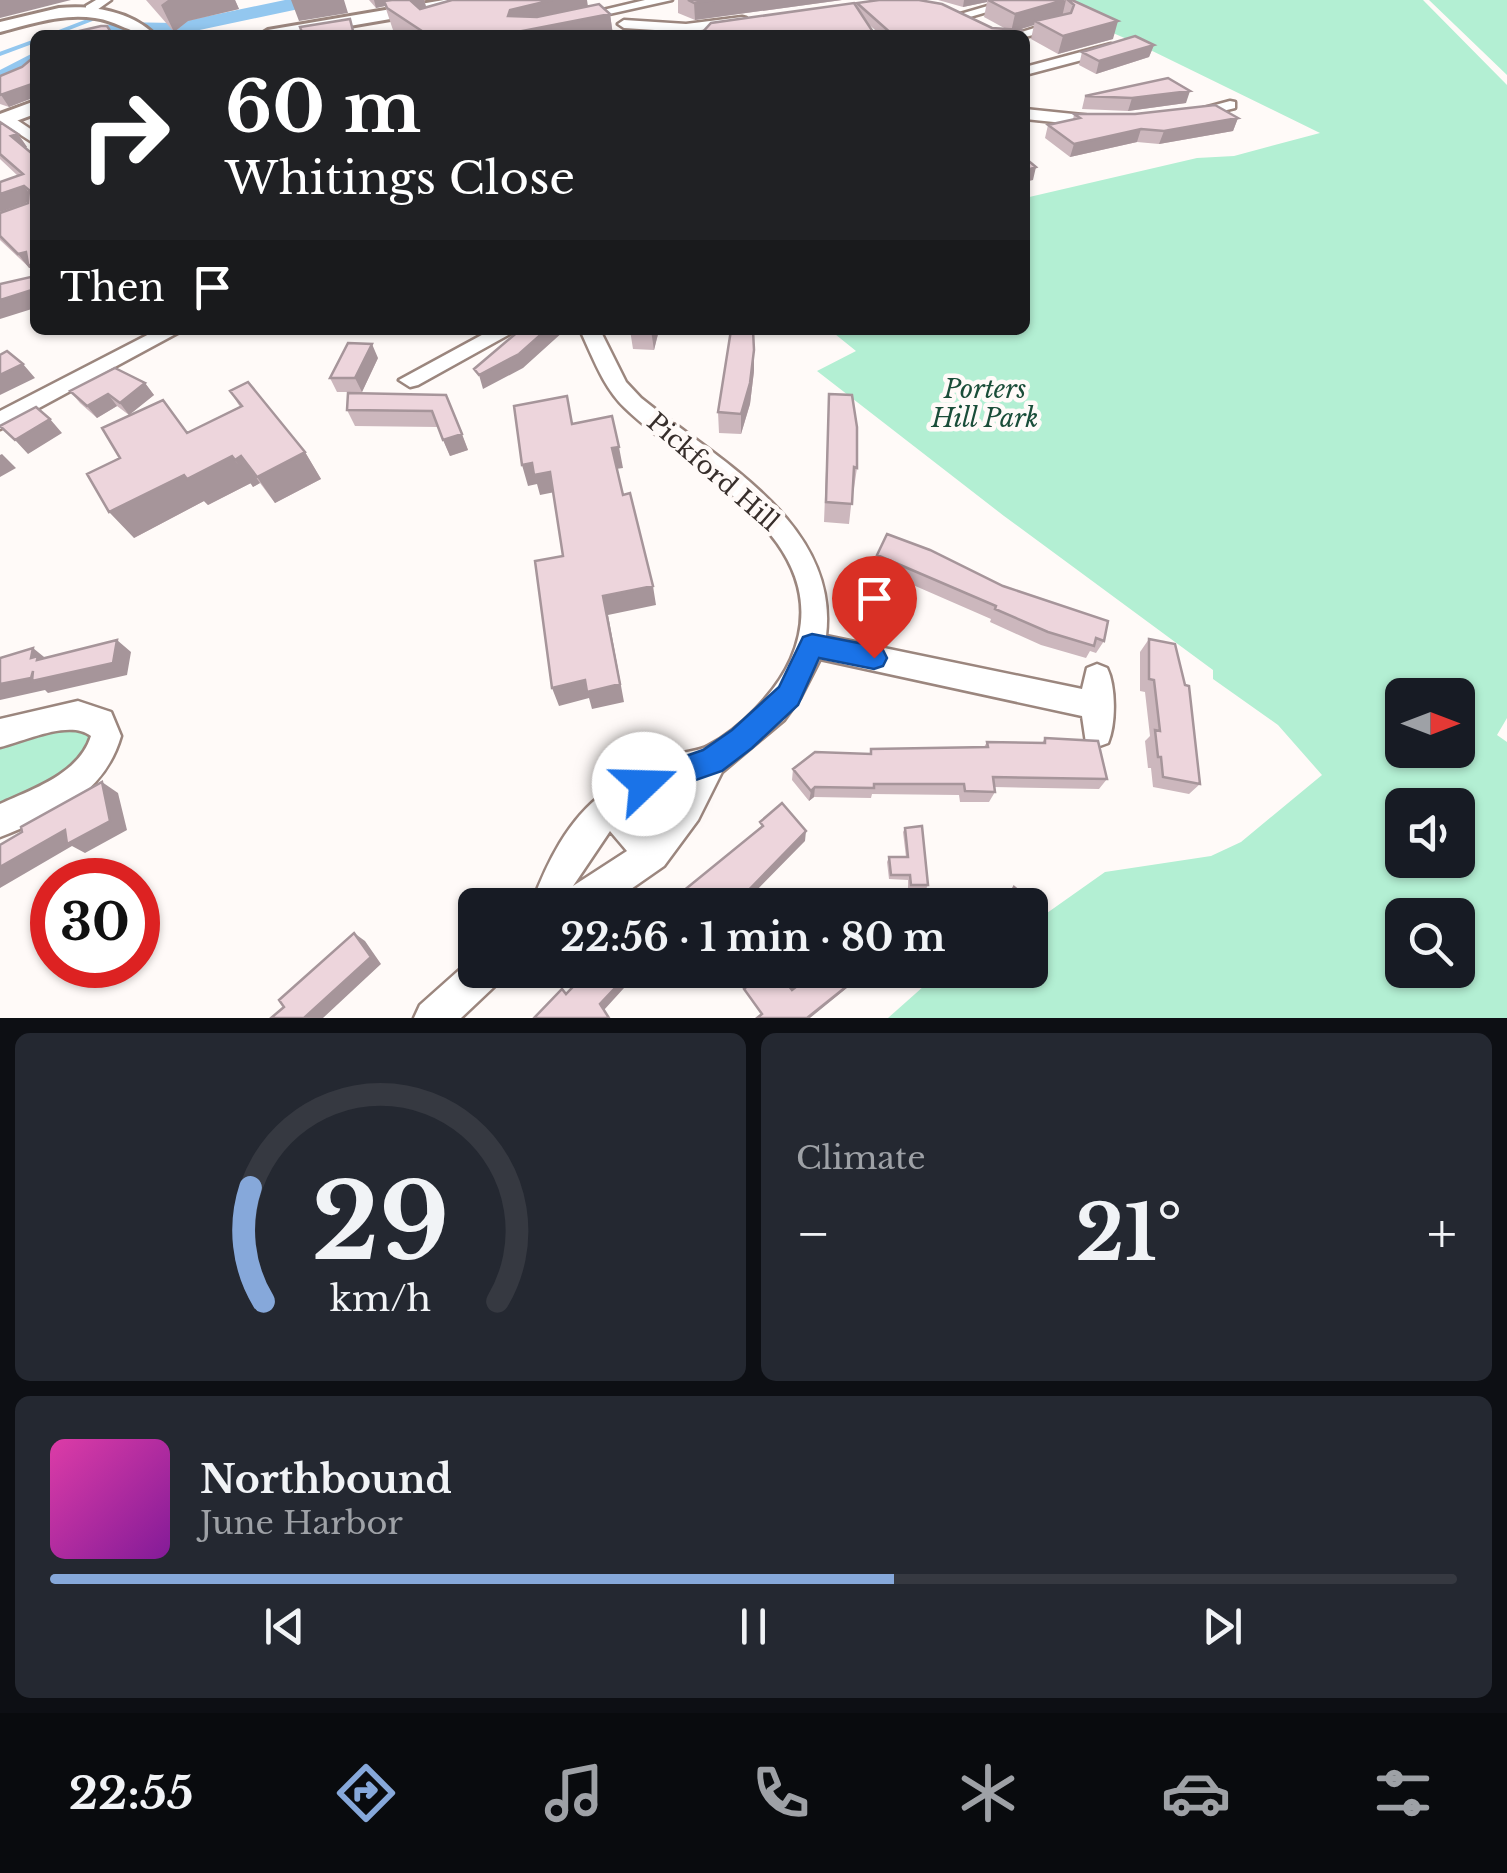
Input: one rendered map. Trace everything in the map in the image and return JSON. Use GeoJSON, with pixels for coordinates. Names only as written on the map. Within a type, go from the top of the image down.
{"type":"FeatureCollection","features":[{"type":"Feature","properties":{"kind":"main road"},"geometry":{"type":"LineString","coordinates":[[302,30],[477,4]]}},
{"type":"Feature","properties":{"kind":"main road"},"geometry":{"type":"LineString","coordinates":[[0,27],[97,5],[120,13],[142,30]]}},
{"type":"Feature","properties":{"kind":"main road"},"geometry":{"type":"LineString","coordinates":[[3,120],[30,108]]}},
{"type":"Feature","properties":{"kind":"street"},"geometry":{"type":"LineString","coordinates":[[597,0],[631,30]]}},
{"type":"Feature","properties":{"kind":"street"},"geometry":{"type":"LineString","coordinates":[[612,17],[666,0]]}},
{"type":"Feature","properties":{"kind":"street"},"geometry":{"type":"LineString","coordinates":[[989,28],[956,12],[1015,2]]}},
{"type":"Feature","properties":{"kind":"street"},"geometry":{"type":"LineString","coordinates":[[425,23],[477,4]]}},
{"type":"Feature","properties":{"kind":"street"},"geometry":{"type":"LineString","coordinates":[[612,17],[686,28],[758,19]]}},
{"type":"Feature","properties":{"kind":"street"},"geometry":{"type":"LineString","coordinates":[[1030,32],[1060,24]]}},
{"type":"Feature","properties":{"kind":"street"},"geometry":{"type":"LineString","coordinates":[[681,30],[686,28]]}},
{"type":"Feature","properties":{"kind":"street"},"geometry":{"type":"LineString","coordinates":[[1030,71],[1120,45]]}},
{"type":"Feature","properties":{"kind":"street"},"geometry":{"type":"LineString","coordinates":[[1030,63],[1042,67]]}},
{"type":"Feature","properties":{"kind":"street"},"geometry":{"type":"LineString","coordinates":[[1171,118],[1230,105]]}},
{"type":"Feature","properties":{"kind":"street"},"geometry":{"type":"LineString","coordinates":[[1030,114],[1116,122]]}},
{"type":"Feature","properties":{"kind":"street"},"geometry":{"type":"LineString","coordinates":[[3,120],[30,136]]}},
{"type":"Feature","properties":{"kind":"street"},"geometry":{"type":"LineString","coordinates":[[0,421],[163,335]]}},
{"type":"Feature","properties":{"kind":"street"},"geometry":{"type":"LineString","coordinates":[[410,380],[497,335]]}},
{"type":"Feature","properties":{"kind":"street","name":"Pickford Hill"},"geometry":{"type":"LineString","coordinates":[[554,888],[584,836],[611,808],[644,784],[712,761],[789,696],[812,645],[814,598],[801,557],[790,539],[633,403],[617,386],[592,335]]}},
{"type":"Feature","properties":{"kind":"street"},"geometry":{"type":"LineString","coordinates":[[812,645],[1097,705]]}},
{"type":"Feature","properties":{"kind":"street"},"geometry":{"type":"LineString","coordinates":[[0,733],[78,715],[100,722],[106,736],[98,758],[77,781],[0,821]]}},
{"type":"Feature","properties":{"kind":"street","name":"Pickford Hill"},"geometry":{"type":"LineString","coordinates":[[607,888],[652,854],[696,795],[712,761]]}},
{"type":"Feature","properties":{"kind":"street"},"geometry":{"type":"LineString","coordinates":[[611,808],[652,854]]}},
{"type":"Feature","properties":{"kind":"street"},"geometry":{"type":"LineString","coordinates":[[433,1018],[465,988]]}},
{"type":"Feature","properties":{"kind":"green space","name":"Porters Hill Park"},"geometry":{"type":"Polygon","coordinates":[[[1037,0],[1423,0],[1507,85],[1507,718],[1497,735],[1507,742],[1507,1018],[888,1018],[922,988],[1048,988],[1048,912],[1105,872],[1211,856],[1241,842],[1322,775],[1278,725],[1213,679],[1213,670],[1004,516],[817,371],[856,351],[836,335],[1030,335],[1030,197],[1197,158],[1234,156],[1320,133],[1136,43],[1037,0]]]}},
{"type":"Feature","properties":{"kind":"green space"},"geometry":{"type":"Polygon","coordinates":[[[1429,0],[1507,0],[1507,75],[1429,0]]]}},
{"type":"Feature","properties":{"kind":"green space"},"geometry":{"type":"Polygon","coordinates":[[[78,725],[94,737],[86,762],[0,811],[0,743],[78,725]]]}},
{"type":"Feature","properties":{"kind":"building"},"geometry":{"type":"Polygon","coordinates":[[[410,0],[420,9],[452,0],[552,0],[510,10],[508,16],[537,17],[599,4],[610,14],[528,30],[420,30],[387,8],[384,1],[410,0]]]}},
{"type":"Feature","properties":{"kind":"building"},"geometry":{"type":"Polygon","coordinates":[[[919,0],[942,4],[992,28],[1023,30],[887,30],[857,3],[919,0]]]}},
{"type":"Feature","properties":{"kind":"building"},"geometry":{"type":"Polygon","coordinates":[[[988,0],[1064,0],[1015,14],[988,0]]]}},
{"type":"Feature","properties":{"kind":"building"},"geometry":{"type":"Polygon","coordinates":[[[1068,0],[1118,21],[1063,36],[1035,21],[1071,13],[1074,5],[1068,0]]]}},
{"type":"Feature","properties":{"kind":"building"},"geometry":{"type":"Polygon","coordinates":[[[854,3],[872,30],[705,30],[711,23],[854,3]]]}},
{"type":"Feature","properties":{"kind":"building"},"geometry":{"type":"Polygon","coordinates":[[[350,19],[353,30],[301,30],[300,27],[350,19]]]}},
{"type":"Feature","properties":{"kind":"building"},"geometry":{"type":"Polygon","coordinates":[[[107,26],[110,30],[84,30],[107,26]]]}},
{"type":"Feature","properties":{"kind":"building"},"geometry":{"type":"Polygon","coordinates":[[[1135,36],[1154,45],[1099,61],[1082,52],[1135,36]]]}},
{"type":"Feature","properties":{"kind":"building"},"geometry":{"type":"Polygon","coordinates":[[[30,60],[30,85],[0,95],[0,76],[30,60]]]}},
{"type":"Feature","properties":{"kind":"building"},"geometry":{"type":"Polygon","coordinates":[[[1168,78],[1190,91],[1132,98],[1085,96],[1168,78]]]}},
{"type":"Feature","properties":{"kind":"building"},"geometry":{"type":"Polygon","coordinates":[[[1215,105],[1238,118],[1164,131],[1141,129],[1074,144],[1048,125],[1080,118],[1074,114],[1135,114],[1215,105]]]}},
{"type":"Feature","properties":{"kind":"building"},"geometry":{"type":"Polygon","coordinates":[[[0,122],[18,134],[11,136],[30,152],[30,266],[26,252],[18,254],[0,236],[0,213],[28,203],[29,190],[24,186],[0,194],[0,182],[23,174],[0,154],[0,122]]]}},
{"type":"Feature","properties":{"kind":"building"},"geometry":{"type":"Polygon","coordinates":[[[30,277],[30,291],[0,300],[0,284],[30,277]]]}},
{"type":"Feature","properties":{"kind":"building"},"geometry":{"type":"Polygon","coordinates":[[[514,335],[540,335],[519,354],[479,375],[474,369],[514,335]]]}},
{"type":"Feature","properties":{"kind":"building"},"geometry":{"type":"Polygon","coordinates":[[[730,335],[753,335],[750,383],[741,414],[718,412],[730,335]]]}},
{"type":"Feature","properties":{"kind":"building"},"geometry":{"type":"Polygon","coordinates":[[[348,343],[372,344],[355,378],[330,378],[348,343]]]}},
{"type":"Feature","properties":{"kind":"building"},"geometry":{"type":"Polygon","coordinates":[[[7,351],[23,364],[0,375],[0,355],[7,351]]]}},
{"type":"Feature","properties":{"kind":"building"},"geometry":{"type":"Polygon","coordinates":[[[115,368],[145,383],[120,403],[108,394],[87,406],[70,391],[115,368]]]}},
{"type":"Feature","properties":{"kind":"building"},"geometry":{"type":"Polygon","coordinates":[[[248,382],[305,452],[257,477],[241,456],[235,460],[232,456],[109,512],[87,474],[120,458],[102,428],[163,400],[187,433],[242,406],[230,391],[248,382]]]}},
{"type":"Feature","properties":{"kind":"building"},"geometry":{"type":"Polygon","coordinates":[[[348,393],[446,395],[462,434],[443,440],[432,411],[347,410],[348,393]]]}},
{"type":"Feature","properties":{"kind":"building"},"geometry":{"type":"Polygon","coordinates":[[[829,394],[852,395],[857,468],[854,467],[852,504],[826,502],[829,394]]]}},
{"type":"Feature","properties":{"kind":"building"},"geometry":{"type":"Polygon","coordinates":[[[567,396],[572,424],[612,416],[619,447],[612,448],[623,495],[630,493],[653,586],[603,596],[620,684],[587,692],[585,680],[552,688],[535,561],[563,556],[550,472],[534,475],[532,463],[522,465],[514,406],[567,396]]]}},
{"type":"Feature","properties":{"kind":"building"},"geometry":{"type":"Polygon","coordinates":[[[36,407],[50,419],[15,440],[0,426],[36,407]]]}},
{"type":"Feature","properties":{"kind":"building"},"geometry":{"type":"Polygon","coordinates":[[[887,534],[1003,586],[1108,621],[1104,641],[1096,638],[1094,646],[1048,632],[877,555],[887,534]]]}},
{"type":"Feature","properties":{"kind":"building"},"geometry":{"type":"Polygon","coordinates":[[[1149,639],[1175,644],[1185,685],[1189,686],[1200,784],[1163,777],[1155,730],[1160,731],[1154,680],[1149,679],[1149,639]]]}},
{"type":"Feature","properties":{"kind":"building"},"geometry":{"type":"Polygon","coordinates":[[[117,640],[113,663],[32,681],[33,671],[31,678],[0,684],[0,658],[33,648],[31,658],[38,656],[37,660],[117,640]]]}},
{"type":"Feature","properties":{"kind":"building"},"geometry":{"type":"Polygon","coordinates":[[[1045,738],[1098,741],[1107,779],[993,777],[995,792],[965,791],[964,784],[874,784],[874,788],[815,787],[811,791],[793,769],[815,752],[871,754],[871,749],[988,747],[987,742],[1045,743],[1045,738]]]}},
{"type":"Feature","properties":{"kind":"building"},"geometry":{"type":"Polygon","coordinates":[[[102,782],[110,821],[67,844],[65,830],[0,867],[0,845],[22,832],[21,827],[102,782]]]}},
{"type":"Feature","properties":{"kind":"building"},"geometry":{"type":"Polygon","coordinates":[[[782,803],[806,831],[751,888],[687,888],[763,826],[760,822],[782,803]]]}},
{"type":"Feature","properties":{"kind":"building"},"geometry":{"type":"Polygon","coordinates":[[[922,826],[928,885],[911,885],[910,875],[891,875],[889,857],[908,857],[905,828],[922,826]]]}},
{"type":"Feature","properties":{"kind":"building"},"geometry":{"type":"Polygon","coordinates":[[[354,933],[371,957],[304,1018],[271,1018],[284,1007],[279,1000],[354,933]]]}},
{"type":"Feature","properties":{"kind":"building"},"geometry":{"type":"Polygon","coordinates":[[[572,988],[615,988],[600,1004],[609,1018],[534,1018],[562,989],[566,994],[572,988]]]}},
{"type":"Feature","properties":{"kind":"building"},"geometry":{"type":"Polygon","coordinates":[[[844,988],[807,1018],[757,1018],[762,1014],[744,989],[844,988]]]}},
{"type":"Feature","properties":{"kind":"waterway"},"geometry":{"type":"LineString","coordinates":[[111,30],[175,29],[313,0]]}},
{"type":"Feature","properties":{"kind":"waterway"},"geometry":{"type":"LineString","coordinates":[[64,30],[95,18]]}},
{"type":"Feature","properties":{"kind":"waterway"},"geometry":{"type":"LineString","coordinates":[[0,54],[30,43]]}},
{"type":"Feature","properties":{"kind":"waterway"},"geometry":{"type":"LineString","coordinates":[[0,79],[30,62]]}},
{"type":"Feature","properties":{"kind":"route"},"geometry":{"type":"LineString","coordinates":[[644,784],[680,768],[712,761],[742,739],[789,696],[812,645],[874,658]]}}]}
